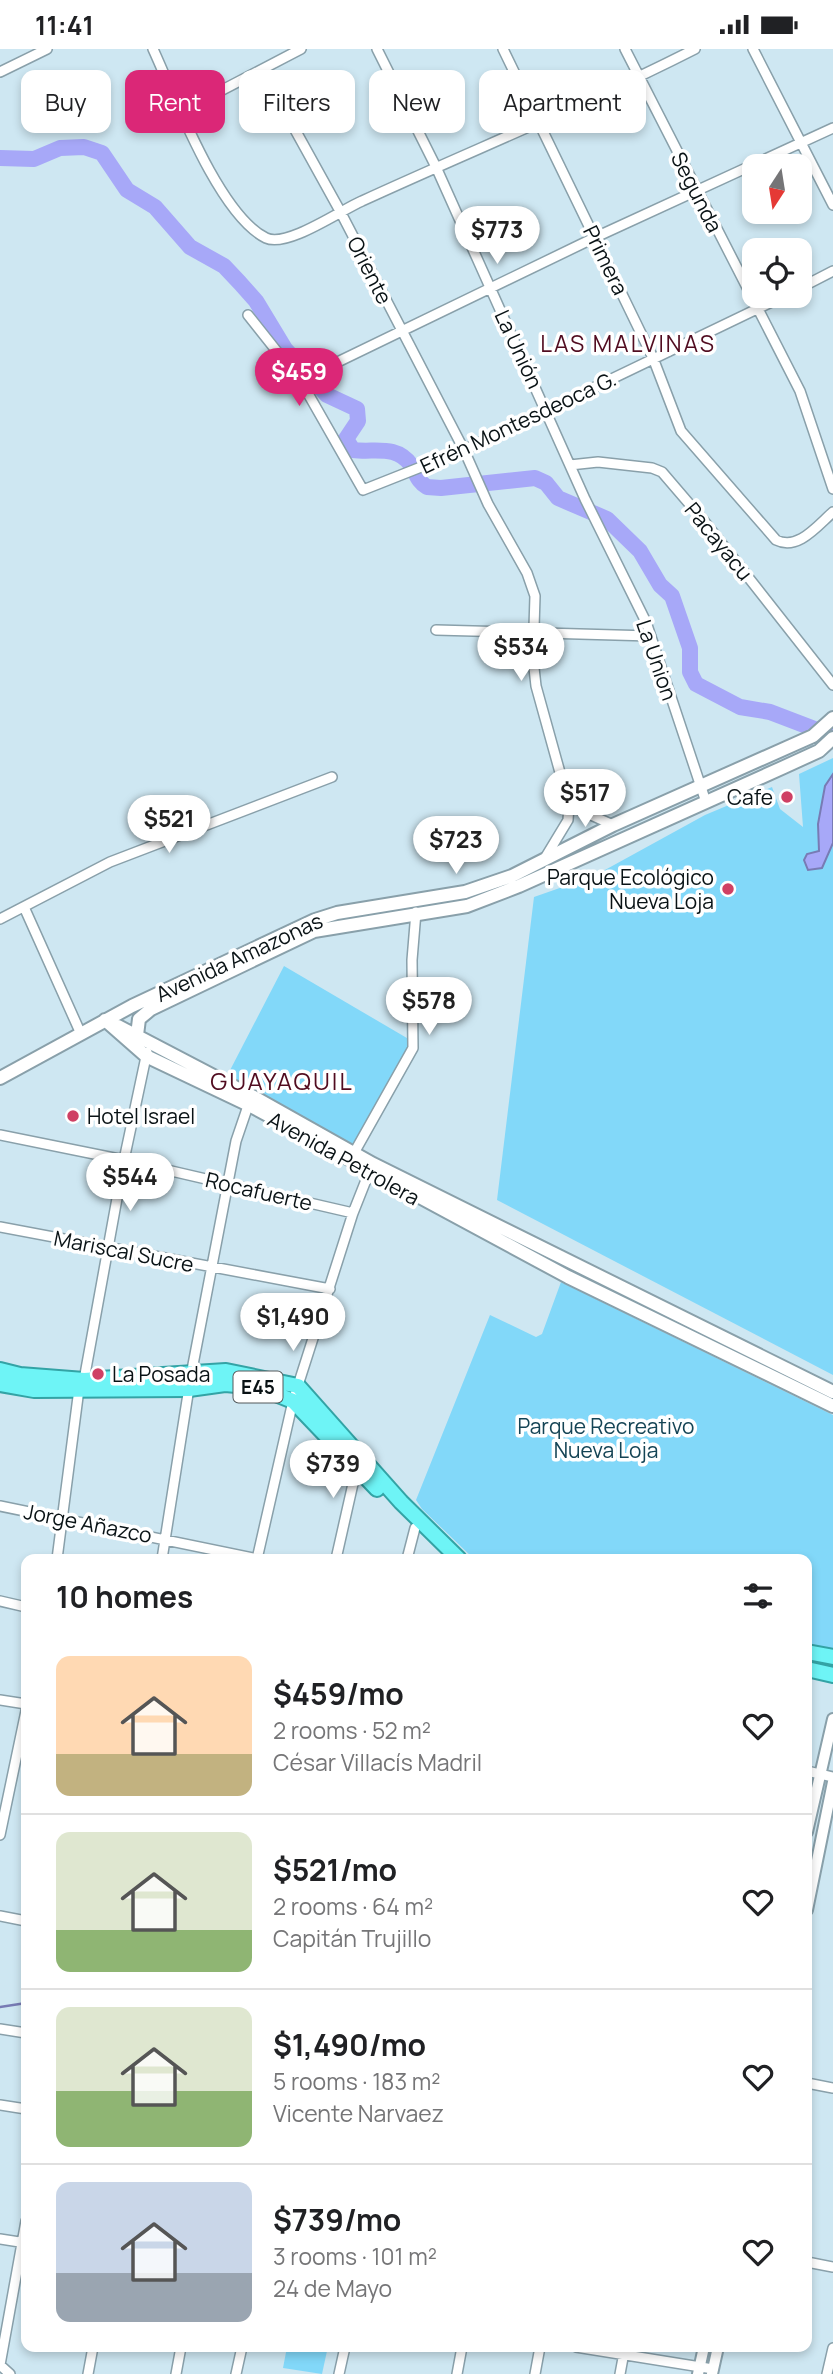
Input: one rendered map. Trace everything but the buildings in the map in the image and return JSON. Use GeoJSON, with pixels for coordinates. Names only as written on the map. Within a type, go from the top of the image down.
{"type":"FeatureCollection","features":[{"type":"Feature","properties":{"kind":"highway","name":"E45"},"geometry":{"type":"LineString","coordinates":[[0,1370],[82,1384]]}},
{"type":"Feature","properties":{"kind":"highway","name":"E45"},"geometry":{"type":"LineString","coordinates":[[190,1382],[226,1371],[298,1386],[360,1464],[415,1528],[442,1554]]}},
{"type":"Feature","properties":{"kind":"highway","name":"E45"},"geometry":{"type":"LineString","coordinates":[[0,1384],[34,1390],[82,1384],[190,1382],[258,1387],[293,1401],[454,1554]]}},
{"type":"Feature","properties":{"kind":"highway"},"geometry":{"type":"LineString","coordinates":[[812,1653],[833,1657]]}},
{"type":"Feature","properties":{"kind":"highway"},"geometry":{"type":"LineString","coordinates":[[812,1670],[833,1675]]}},
{"type":"Feature","properties":{"kind":"main road","name":"Avenida Amazonas"},"geometry":{"type":"LineString","coordinates":[[0,1078],[105,1020],[315,920],[337,913],[465,892],[541,863],[613,825],[813,736],[833,719]]}},
{"type":"Feature","properties":{"kind":"main road","name":"Avenida Amazonas"},"geometry":{"type":"LineString","coordinates":[[143,1038],[139,1019],[151,1009],[314,931],[467,906],[519,886],[819,751],[833,738]]}},
{"type":"Feature","properties":{"kind":"main road","name":"Avenida Petrolera"},"geometry":{"type":"LineString","coordinates":[[105,1020],[143,1038],[568,1277],[833,1406]]}},
{"type":"Feature","properties":{"kind":"main road","name":"Avenida Petrolera"},"geometry":{"type":"LineString","coordinates":[[105,1020],[146,1056],[250,1100],[354,1153],[370,1168],[833,1392]]}},
{"type":"Feature","properties":{"kind":"street"},"geometry":{"type":"LineString","coordinates":[[0,72],[47,49]]}},
{"type":"Feature","properties":{"kind":"street"},"geometry":{"type":"LineString","coordinates":[[153,49],[163,70]]}},
{"type":"Feature","properties":{"kind":"street"},"geometry":{"type":"LineString","coordinates":[[262,70],[301,49]]}},
{"type":"Feature","properties":{"kind":"street","name":"La Unión"},"geometry":{"type":"LineString","coordinates":[[377,49],[436,167],[585,499]]}},
{"type":"Feature","properties":{"kind":"street","name":"Primera"},"geometry":{"type":"LineString","coordinates":[[503,49],[513,70]]}},
{"type":"Feature","properties":{"kind":"street","name":"Segunda"},"geometry":{"type":"LineString","coordinates":[[625,49],[634,70]]}},
{"type":"Feature","properties":{"kind":"street"},"geometry":{"type":"LineString","coordinates":[[646,74],[695,49]]}},
{"type":"Feature","properties":{"kind":"street"},"geometry":{"type":"LineString","coordinates":[[753,49],[832,201]]}},
{"type":"Feature","properties":{"kind":"street","name":"Segunda"},"geometry":{"type":"LineString","coordinates":[[646,93],[800,390],[833,489]]}},
{"type":"Feature","properties":{"kind":"street"},"geometry":{"type":"LineString","coordinates":[[248,315],[305,381],[317,372],[596,237],[833,128]]}},
{"type":"Feature","properties":{"kind":"street"},"geometry":{"type":"LineString","coordinates":[[192,133],[206,164],[232,207],[257,232],[273,241],[291,238],[340,211],[511,133]]}},
{"type":"Feature","properties":{"kind":"street","name":"Oriente"},"geometry":{"type":"LineString","coordinates":[[297,133],[340,211],[464,450],[488,504],[530,581],[535,596],[534,631]]}},
{"type":"Feature","properties":{"kind":"street","name":"Primera"},"geometry":{"type":"LineString","coordinates":[[544,133],[653,358],[681,431],[747,507],[784,544],[792,544],[802,538],[833,512]]}},
{"type":"Feature","properties":{"kind":"street"},"geometry":{"type":"LineString","coordinates":[[812,282],[833,271]]}},
{"type":"Feature","properties":{"kind":"street","name":"Efrén Montesdeoca G."},"geometry":{"type":"LineString","coordinates":[[305,381],[363,490],[464,450],[761,308]]}},
{"type":"Feature","properties":{"kind":"street","name":"Pacayacu"},"geometry":{"type":"LineString","coordinates":[[569,465],[598,462],[652,468],[662,472],[833,685]]}},
{"type":"Feature","properties":{"kind":"street","name":"La Union"},"geometry":{"type":"LineString","coordinates":[[585,499],[650,636],[706,802]]}},
{"type":"Feature","properties":{"kind":"street"},"geometry":{"type":"LineString","coordinates":[[436,630],[650,636]]}},
{"type":"Feature","properties":{"kind":"street"},"geometry":{"type":"LineString","coordinates":[[534,631],[536,686],[569,805],[568,820],[541,863]]}},
{"type":"Feature","properties":{"kind":"street"},"geometry":{"type":"LineString","coordinates":[[0,919],[110,862],[332,777]]}},
{"type":"Feature","properties":{"kind":"street"},"geometry":{"type":"LineString","coordinates":[[569,805],[613,825]]}},
{"type":"Feature","properties":{"kind":"street"},"geometry":{"type":"LineString","coordinates":[[354,1153],[413,1048],[412,960],[415,900]]}},
{"type":"Feature","properties":{"kind":"street"},"geometry":{"type":"LineString","coordinates":[[24,907],[81,1034]]}},
{"type":"Feature","properties":{"kind":"street"},"geometry":{"type":"LineString","coordinates":[[58,1554],[82,1384],[146,1056],[143,1038]]}},
{"type":"Feature","properties":{"kind":"street"},"geometry":{"type":"LineString","coordinates":[[163,1554],[190,1382],[236,1141],[250,1100]]}},
{"type":"Feature","properties":{"kind":"street","name":"Rocafuerte"},"geometry":{"type":"LineString","coordinates":[[0,1135],[124,1160],[353,1213]]}},
{"type":"Feature","properties":{"kind":"street"},"geometry":{"type":"LineString","coordinates":[[258,1554],[293,1401],[370,1168]]}},
{"type":"Feature","properties":{"kind":"street","name":"Mariscal Sucre"},"geometry":{"type":"LineString","coordinates":[[0,1227],[330,1289]]}},
{"type":"Feature","properties":{"kind":"street"},"geometry":{"type":"LineString","coordinates":[[337,1554],[360,1464]]}},
{"type":"Feature","properties":{"kind":"street","name":"Jorge Añazco"},"geometry":{"type":"LineString","coordinates":[[0,1506],[236,1554]]}},
{"type":"Feature","properties":{"kind":"street"},"geometry":{"type":"LineString","coordinates":[[408,1554],[415,1528]]}},
{"type":"Feature","properties":{"kind":"street"},"geometry":{"type":"LineString","coordinates":[[0,1601],[21,1606]]}},
{"type":"Feature","properties":{"kind":"street"},"geometry":{"type":"LineString","coordinates":[[0,1700],[21,1703]]}},
{"type":"Feature","properties":{"kind":"street"},"geometry":{"type":"LineString","coordinates":[[812,1807],[833,1719]]}},
{"type":"Feature","properties":{"kind":"street"},"geometry":{"type":"LineString","coordinates":[[0,1835],[21,1733]]}},
{"type":"Feature","properties":{"kind":"street"},"geometry":{"type":"LineString","coordinates":[[812,1772],[833,1780],[812,1859]]}},
{"type":"Feature","properties":{"kind":"street"},"geometry":{"type":"LineString","coordinates":[[0,1916],[21,1920]]}},
{"type":"Feature","properties":{"kind":"street"},"geometry":{"type":"LineString","coordinates":[[0,2029],[21,2032]]}},
{"type":"Feature","properties":{"kind":"street"},"geometry":{"type":"LineString","coordinates":[[812,2084],[833,2088]]}},
{"type":"Feature","properties":{"kind":"street"},"geometry":{"type":"LineString","coordinates":[[0,2105],[21,2108]]}},
{"type":"Feature","properties":{"kind":"street"},"geometry":{"type":"LineString","coordinates":[[0,2239],[21,2242]]}},
{"type":"Feature","properties":{"kind":"street"},"geometry":{"type":"LineString","coordinates":[[10,2374],[0,2365],[21,2258]]}},
{"type":"Feature","properties":{"kind":"street"},"geometry":{"type":"LineString","coordinates":[[812,2263],[833,2267]]}},
{"type":"Feature","properties":{"kind":"street"},"geometry":{"type":"LineString","coordinates":[[827,2374],[833,2348]]}},
{"type":"Feature","properties":{"kind":"street"},"geometry":{"type":"LineString","coordinates":[[88,2374],[92,2352]]}},
{"type":"Feature","properties":{"kind":"street"},"geometry":{"type":"LineString","coordinates":[[176,2374],[180,2352]]}},
{"type":"Feature","properties":{"kind":"street"},"geometry":{"type":"LineString","coordinates":[[236,2374],[241,2352]]}},
{"type":"Feature","properties":{"kind":"street"},"geometry":{"type":"LineString","coordinates":[[340,2374],[344,2352]]}},
{"type":"Feature","properties":{"kind":"street"},"geometry":{"type":"LineString","coordinates":[[457,2374],[461,2352]]}},
{"type":"Feature","properties":{"kind":"street"},"geometry":{"type":"LineString","coordinates":[[535,2374],[539,2352]]}},
{"type":"Feature","properties":{"kind":"street"},"geometry":{"type":"LineString","coordinates":[[620,2374],[624,2352]]}},
{"type":"Feature","properties":{"kind":"street"},"geometry":{"type":"LineString","coordinates":[[628,2352],[712,2372],[717,2352]]}},
{"type":"Feature","properties":{"kind":"street"},"geometry":{"type":"LineString","coordinates":[[699,2370],[703,2352]]}},
{"type":"Feature","properties":{"kind":"green space"},"geometry":{"type":"Polygon","coordinates":[[[833,758],[833,1375],[497,1200],[534,897],[594,876],[705,815],[772,787],[780,809],[803,827],[799,774],[833,758]]]}},
{"type":"Feature","properties":{"kind":"green space"},"geometry":{"type":"Polygon","coordinates":[[[284,966],[412,1041],[354,1147],[226,1078],[284,966]]]}},
{"type":"Feature","properties":{"kind":"green space","name":"Parque Recreativo Nueva Loja"},"geometry":{"type":"Polygon","coordinates":[[[561,1282],[833,1415],[833,1651],[812,1647],[812,1554],[469,1554],[422,1509],[416,1500],[490,1315],[536,1337],[542,1334],[561,1282]]]}},
{"type":"Feature","properties":{"kind":"green space"},"geometry":{"type":"Polygon","coordinates":[[[286,2352],[327,2352],[322,2374],[283,2368],[286,2352]]]}},
{"type":"Feature","properties":{"kind":"shaded area"},"geometry":{"type":"Polygon","coordinates":[[[833,774],[833,843],[822,868],[808,870],[804,860],[807,854],[819,851],[818,824],[825,786],[833,774]]]}},
{"type":"Feature","properties":{"kind":"waterway"},"geometry":{"type":"LineString","coordinates":[[0,158],[34,159],[60,148],[84,147],[102,153],[127,190],[155,207],[190,247],[224,266],[240,283],[256,301],[285,349],[327,395],[357,409],[358,421],[346,439],[353,450],[399,454],[427,487],[441,488],[535,478],[546,483],[558,498],[607,519],[640,551],[660,585],[672,596],[690,648],[690,672],[696,684],[740,707],[770,712],[833,736]]}},
{"type":"Feature","properties":{"kind":"waterway"},"geometry":{"type":"LineString","coordinates":[[0,2007],[21,2004]]}},
{"type":"Feature","properties":{"kind":"place","name":"Cafe"},"geometry":{"type":"Point","coordinates":[787,797]}},
{"type":"Feature","properties":{"kind":"place","name":"Parque Ecológico Nueva Loja"},"geometry":{"type":"Point","coordinates":[728,889]}},
{"type":"Feature","properties":{"kind":"place","name":"Hotel Israel"},"geometry":{"type":"Point","coordinates":[73,1116]}},
{"type":"Feature","properties":{"kind":"place","name":"La Posada"},"geometry":{"type":"Point","coordinates":[98,1374]}},
{"type":"Feature","properties":{"kind":"district","name":"LAS MALVINAS"},"geometry":{"type":"Point","coordinates":[628,343]}},
{"type":"Feature","properties":{"kind":"district","name":"GUAYAQUIL"},"geometry":{"type":"Point","coordinates":[282,1080]}}]}
